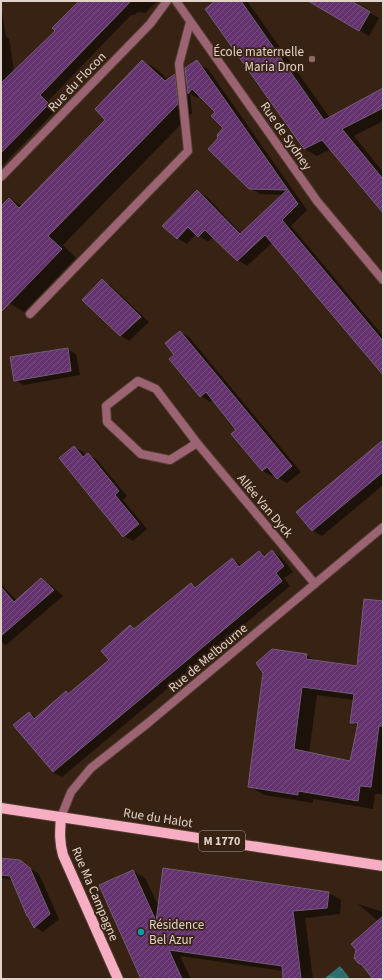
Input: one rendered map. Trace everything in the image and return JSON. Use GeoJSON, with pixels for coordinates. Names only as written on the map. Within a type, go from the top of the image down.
{"type":"FeatureCollection","features":[{"type":"Feature","properties":{"kind":"main road","name":"Rue du Halot"},"geometry":{"type":"LineString","coordinates":[[1,808],[383,866]]}},
{"type":"Feature","properties":{"kind":"main road","name":"Rue Ma Campagne"},"geometry":{"type":"LineString","coordinates":[[61,817],[59,839],[63,855],[118,979]]}},
{"type":"Feature","properties":{"kind":"street","name":"Rue du Flocon"},"geometry":{"type":"LineString","coordinates":[[1,177],[150,24],[167,1]]}},
{"type":"Feature","properties":{"kind":"street","name":"Rue de Sydney"},"geometry":{"type":"LineString","coordinates":[[176,1],[317,201],[383,280]]}},
{"type":"Feature","properties":{"kind":"street"},"geometry":{"type":"LineString","coordinates":[[30,314],[188,151],[179,64],[190,22]]}},
{"type":"Feature","properties":{"kind":"street","name":"Allée Van Dyck"},"geometry":{"type":"LineString","coordinates":[[197,443],[170,460],[140,454],[107,422],[106,406],[138,381],[156,390],[197,443],[315,584]]}},
{"type":"Feature","properties":{"kind":"street","name":"Rue de Melbourne"},"geometry":{"type":"LineString","coordinates":[[61,817],[71,792],[91,768],[154,718],[383,527]]}},
{"type":"Feature","properties":{"kind":"water"},"geometry":{"type":"Polygon","coordinates":[[[340,966],[349,977],[346,979],[324,979],[340,966]]]}},
{"type":"Feature","properties":{"kind":"building"},"geometry":{"type":"Polygon","coordinates":[[[79,1],[131,1],[40,95],[49,104],[1,153],[1,83],[55,31],[52,28],[79,1]]]}},
{"type":"Feature","properties":{"kind":"building"},"geometry":{"type":"Polygon","coordinates":[[[215,1],[241,1],[324,120],[383,88],[383,108],[342,129],[383,179],[383,213],[322,140],[304,149],[205,9],[215,1]]]}},
{"type":"Feature","properties":{"kind":"building"},"geometry":{"type":"Polygon","coordinates":[[[308,1],[351,1],[370,12],[359,31],[308,1]]]}},
{"type":"Feature","properties":{"kind":"building"},"geometry":{"type":"Polygon","coordinates":[[[142,60],[165,81],[175,74],[178,104],[48,236],[62,249],[1,312],[1,206],[9,198],[19,208],[105,120],[95,109],[142,60]]]}},
{"type":"Feature","properties":{"kind":"building"},"geometry":{"type":"Polygon","coordinates":[[[197,60],[298,204],[282,220],[383,341],[383,375],[265,235],[237,261],[205,230],[198,237],[188,227],[177,239],[162,226],[197,190],[240,234],[287,190],[249,189],[208,149],[218,138],[217,135],[223,128],[211,116],[215,112],[192,89],[188,94],[185,68],[197,60]]]}},
{"type":"Feature","properties":{"kind":"building"},"geometry":{"type":"Polygon","coordinates":[[[102,279],[141,317],[120,336],[82,300],[102,279]]]}},
{"type":"Feature","properties":{"kind":"building"},"geometry":{"type":"Polygon","coordinates":[[[180,331],[292,466],[277,479],[267,467],[262,471],[231,434],[236,430],[206,392],[200,397],[169,359],[174,355],[165,343],[180,331]]]}},
{"type":"Feature","properties":{"kind":"building"},"geometry":{"type":"Polygon","coordinates":[[[68,348],[71,371],[14,381],[10,357],[68,348]]]}},
{"type":"Feature","properties":{"kind":"building"},"geometry":{"type":"Polygon","coordinates":[[[383,440],[383,472],[312,531],[296,512],[383,440]]]}},
{"type":"Feature","properties":{"kind":"building"},"geometry":{"type":"Polygon","coordinates":[[[74,446],[83,457],[88,453],[119,491],[115,495],[139,524],[123,537],[59,458],[74,446]]]}},
{"type":"Feature","properties":{"kind":"building"},"geometry":{"type":"Polygon","coordinates":[[[272,550],[284,566],[276,573],[282,581],[53,772],[13,725],[29,712],[34,719],[66,691],[68,694],[109,660],[101,651],[130,625],[134,629],[191,583],[195,588],[232,558],[239,567],[259,551],[264,557],[272,550]]]}},
{"type":"Feature","properties":{"kind":"building"},"geometry":{"type":"Polygon","coordinates":[[[41,578],[54,590],[1,636],[1,587],[14,602],[41,578]]]}},
{"type":"Feature","properties":{"kind":"building"},"geometry":{"type":"Polygon","coordinates":[[[364,599],[383,601],[383,726],[379,726],[371,787],[360,786],[358,801],[298,791],[298,795],[248,787],[263,673],[256,663],[272,649],[307,654],[306,659],[357,666],[364,599]],[[302,687],[294,749],[350,761],[358,723],[350,723],[354,694],[302,687]]]}},
{"type":"Feature","properties":{"kind":"building"},"geometry":{"type":"Polygon","coordinates":[[[1,858],[20,860],[30,868],[50,914],[34,928],[27,916],[10,876],[1,875],[1,858]]]}},
{"type":"Feature","properties":{"kind":"building"},"geometry":{"type":"Polygon","coordinates":[[[163,868],[329,892],[327,908],[293,911],[301,979],[283,979],[282,966],[169,950],[182,979],[141,979],[99,885],[133,870],[156,921],[163,868]]]}},
{"type":"Feature","properties":{"kind":"building"},"geometry":{"type":"Polygon","coordinates":[[[383,916],[383,979],[373,979],[362,965],[354,958],[356,950],[351,944],[383,916]]]}},
{"type":"Feature","properties":{"kind":"place","name":"École maternelle Maria Dron"},"geometry":{"type":"Point","coordinates":[312,59]}},
{"type":"Feature","properties":{"kind":"place","name":"Résidence Bel Azur"},"geometry":{"type":"Point","coordinates":[141,932]}}]}
